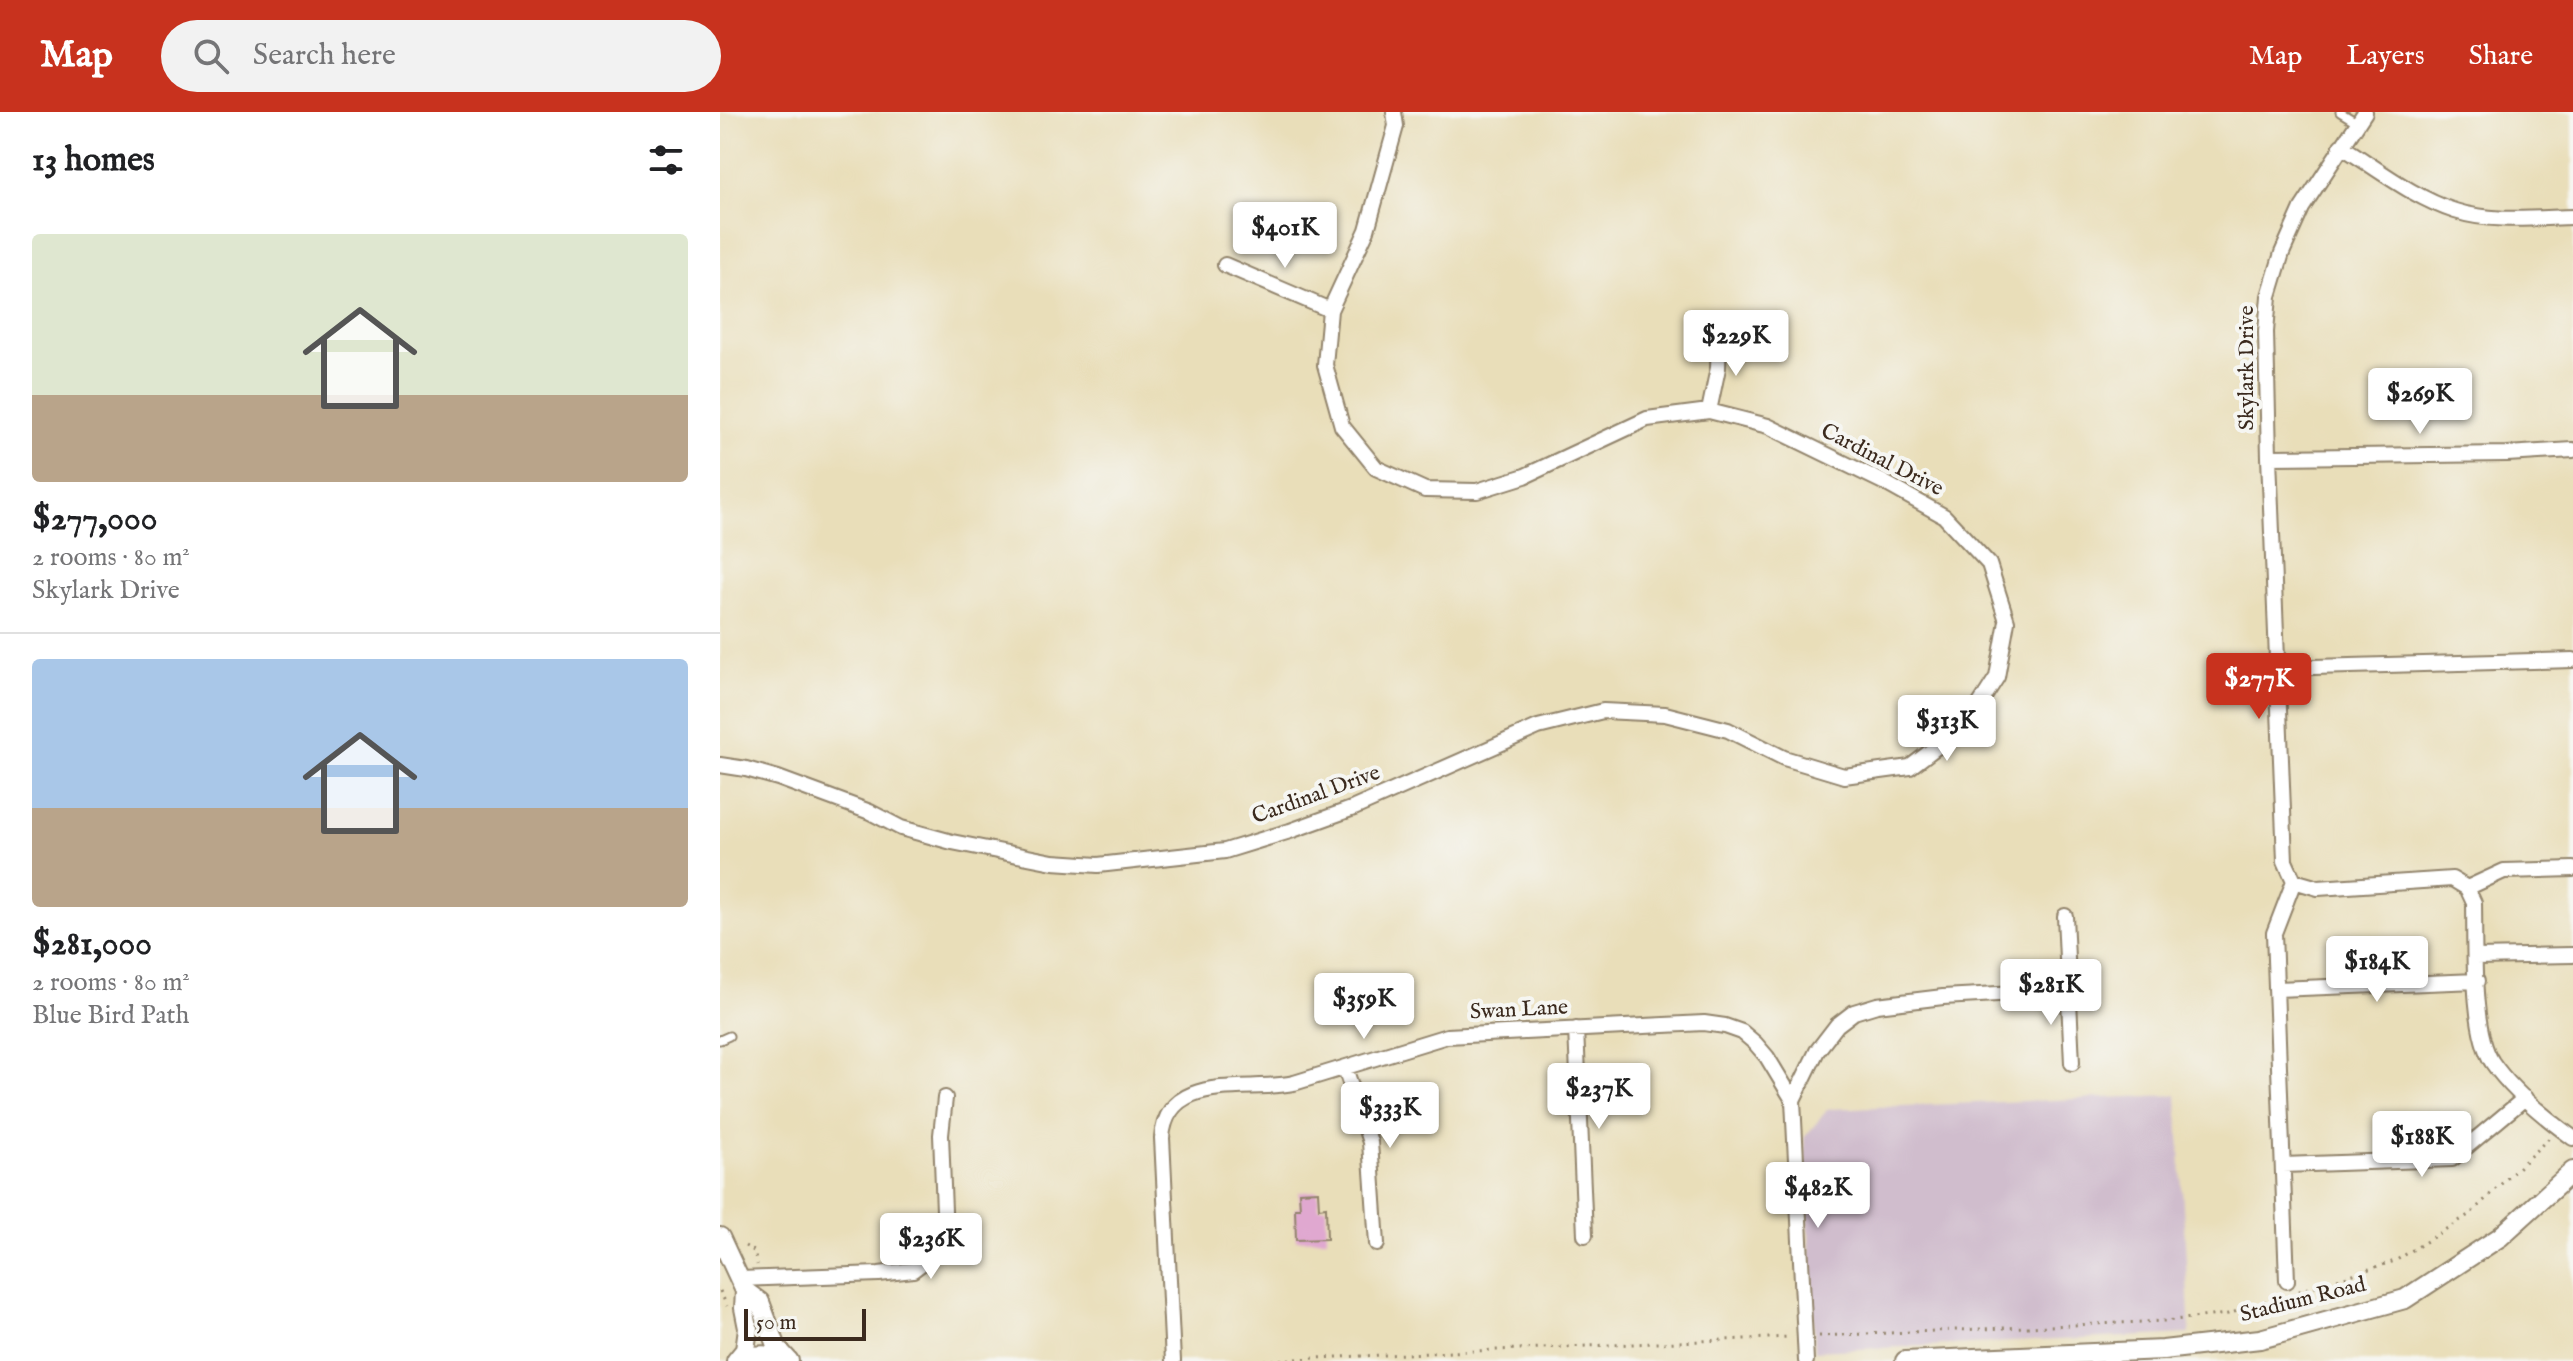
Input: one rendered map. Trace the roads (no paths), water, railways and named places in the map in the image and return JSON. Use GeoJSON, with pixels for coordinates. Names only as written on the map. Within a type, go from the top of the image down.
{"type":"FeatureCollection","features":[{"type":"Feature","properties":{"kind":"street","name":"Cardinal Drive"},"geometry":{"type":"LineString","coordinates":[[720,765],[778,778],[870,812],[901,828],[952,842],[1053,862],[1098,865],[1225,851],[1354,808],[1538,727],[1603,711],[1665,714],[1728,730],[1784,758],[1844,776],[1910,767],[1967,724],[1997,677],[2007,621],[1989,564],[1944,516],[1883,482],[1768,426],[1709,411],[1647,419],[1525,476],[1477,491],[1425,490],[1376,468],[1342,426],[1325,365],[1330,310],[1367,230],[1396,126],[1394,112]]}},
{"type":"Feature","properties":{"kind":"street","name":"Skylark Drive"},"geometry":{"type":"LineString","coordinates":[[2294,881],[2285,861],[2276,668],[2266,332],[2269,296],[2282,253],[2302,208],[2362,117]]}},
{"type":"Feature","properties":{"kind":"street"},"geometry":{"type":"LineString","coordinates":[[2341,146],[2419,196],[2456,212],[2496,219],[2573,217]]}},
{"type":"Feature","properties":{"kind":"street"},"geometry":{"type":"LineString","coordinates":[[1225,265],[1330,310]]}},
{"type":"Feature","properties":{"kind":"street"},"geometry":{"type":"LineString","coordinates":[[1709,411],[1718,368],[1719,339]]}},
{"type":"Feature","properties":{"kind":"street","name":"Skylark Drive"},"geometry":{"type":"LineString","coordinates":[[2269,457],[2507,454],[2573,450]]}},
{"type":"Feature","properties":{"kind":"street"},"geometry":{"type":"LineString","coordinates":[[2276,668],[2573,660]]}},
{"type":"Feature","properties":{"kind":"street"},"geometry":{"type":"LineString","coordinates":[[2467,888],[2504,871],[2573,869]]}},
{"type":"Feature","properties":{"kind":"street"},"geometry":{"type":"LineString","coordinates":[[2287,1281],[2274,933],[2294,881],[2318,888],[2452,879],[2467,888],[2474,903],[2480,1028],[2491,1060],[2525,1098],[2573,1138]]}},
{"type":"Feature","properties":{"kind":"street"},"geometry":{"type":"LineString","coordinates":[[2065,916],[2072,1063]]}},
{"type":"Feature","properties":{"kind":"street"},"geometry":{"type":"LineString","coordinates":[[2476,957],[2573,955]]}},
{"type":"Feature","properties":{"kind":"street"},"geometry":{"type":"LineString","coordinates":[[2276,989],[2477,981]]}},
{"type":"Feature","properties":{"kind":"street"},"geometry":{"type":"LineString","coordinates":[[1793,1100],[1817,1051],[1837,1025],[1854,1012],[1877,1005],[1943,997],[2069,990]]}},
{"type":"Feature","properties":{"kind":"street","name":"Swan Lane"},"geometry":{"type":"LineString","coordinates":[[1173,1361],[1162,1138],[1167,1113],[1188,1094],[1204,1090],[1277,1086],[1447,1036],[1704,1023],[1742,1032],[1761,1050],[1793,1100],[1806,1361]]}},
{"type":"Feature","properties":{"kind":"street"},"geometry":{"type":"LineString","coordinates":[[1576,1029],[1585,1235]]}},
{"type":"Feature","properties":{"kind":"street"},"geometry":{"type":"LineString","coordinates":[[1345,1068],[1370,1142],[1377,1244]]}},
{"type":"Feature","properties":{"kind":"street"},"geometry":{"type":"LineString","coordinates":[[742,1285],[913,1270],[938,1251],[944,1211],[941,1135],[945,1098]]}},
{"type":"Feature","properties":{"kind":"street"},"geometry":{"type":"LineString","coordinates":[[2283,1165],[2452,1159],[2525,1098]]}},
{"type":"Feature","properties":{"kind":"street","name":"Stadium Road"},"geometry":{"type":"LineString","coordinates":[[1905,1361],[2144,1356],[2260,1339],[2405,1299],[2500,1237],[2573,1171]]}},
{"type":"Feature","properties":{"kind":"street"},"geometry":{"type":"LineString","coordinates":[[720,1237],[742,1285],[748,1328],[745,1350],[738,1361]]}},
{"type":"Feature","properties":{"kind":"street"},"geometry":{"type":"LineString","coordinates":[[742,1285],[760,1302],[777,1348],[787,1361]]}},
{"type":"Feature","properties":{"kind":"street"},"geometry":{"type":"LineString","coordinates":[[738,1361],[760,1355],[787,1361]]}},
{"type":"Feature","properties":{"kind":"lane"},"geometry":{"type":"LineString","coordinates":[[2340,112],[2362,117]]}},
{"type":"Feature","properties":{"kind":"lane"},"geometry":{"type":"LineString","coordinates":[[720,1040],[729,1036]]}}]}
